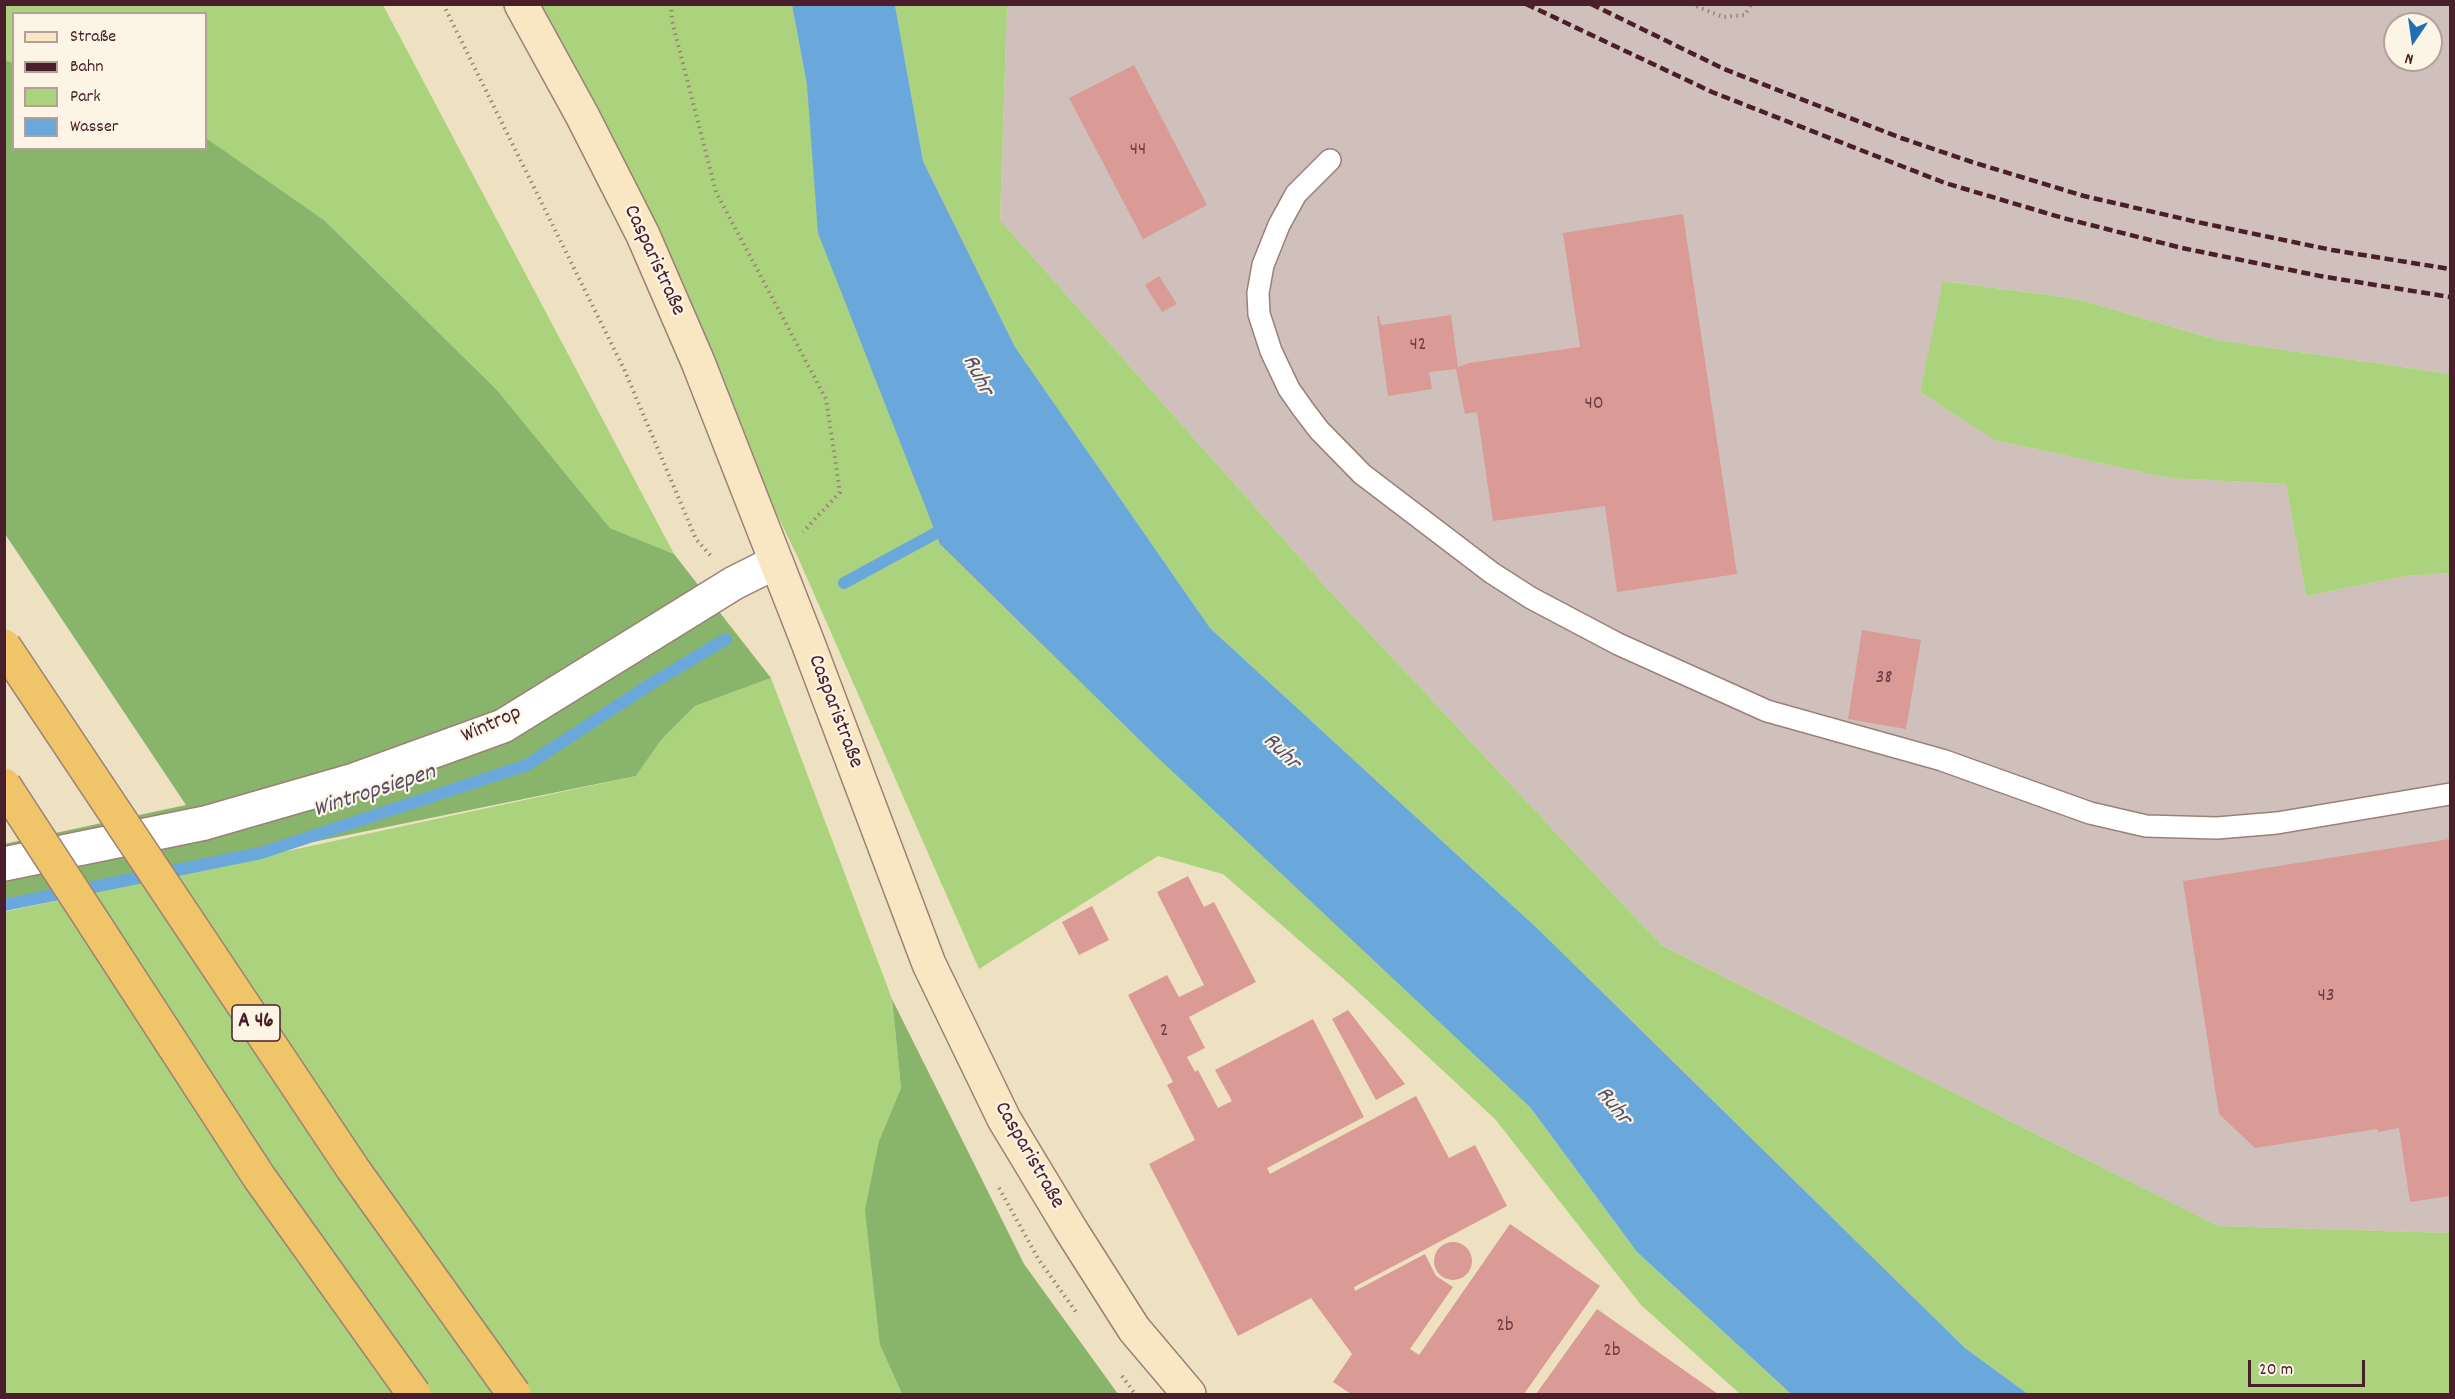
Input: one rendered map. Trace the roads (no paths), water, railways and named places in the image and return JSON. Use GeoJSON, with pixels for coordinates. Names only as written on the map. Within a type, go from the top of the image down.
{"type":"FeatureCollection","features":[{"type":"Feature","properties":{"kind":"highway","name":"A 46"},"geometry":{"type":"LineString","coordinates":[[4,646],[353,1169],[514,1395]]}},
{"type":"Feature","properties":{"kind":"highway"},"geometry":{"type":"LineString","coordinates":[[4,785],[259,1177],[414,1395]]}},
{"type":"Feature","properties":{"kind":"main road","name":"Casparistraße"},"geometry":{"type":"LineString","coordinates":[[521,4],[582,115],[643,235],[698,362],[928,964],[1004,1119],[1134,1329],[1189,1395]]}},
{"type":"Feature","properties":{"kind":"street","name":"Wintrop"},"geometry":{"type":"LineString","coordinates":[[4,864],[205,823],[354,780],[503,726],[734,583],[776,562]]}},
{"type":"Feature","properties":{"kind":"lane"},"geometry":{"type":"LineString","coordinates":[[1330,160],[1296,194],[1279,225],[1263,264],[1258,293],[1259,314],[1271,351],[1289,389],[1303,409],[1319,430],[1362,474],[1482,566],[1531,598],[1618,644],[1767,711],[1942,760],[2090,813],[2146,826],[2217,828],[2277,823],[2451,794]]}},
{"type":"Feature","properties":{"kind":"water","name":"Ruhr"},"geometry":{"type":"Polygon","coordinates":[[[792,5],[895,5],[923,161],[1015,347],[1210,628],[1538,929],[1965,1348],[2028,1394],[1791,1394],[1637,1252],[1530,1107],[1156,756],[940,544],[818,233],[807,85],[792,5]]]}},
{"type":"Feature","properties":{"kind":"waterway"},"geometry":{"type":"LineString","coordinates":[[844,583],[949,526]]}},
{"type":"Feature","properties":{"kind":"waterway","name":"Wintropsiepen"},"geometry":{"type":"LineString","coordinates":[[4,905],[261,853],[527,765],[649,685],[726,639]]}},
{"type":"Feature","properties":{"kind":"railway"},"geometry":{"type":"LineString","coordinates":[[1526,4],[1712,92],[1945,183],[2063,218],[2182,248],[2320,276],[2450,297]]}},
{"type":"Feature","properties":{"kind":"railway"},"geometry":{"type":"LineString","coordinates":[[1591,4],[1724,69],[1901,138],[1972,162],[2084,196],[2197,222],[2332,250],[2450,269]]}}]}
